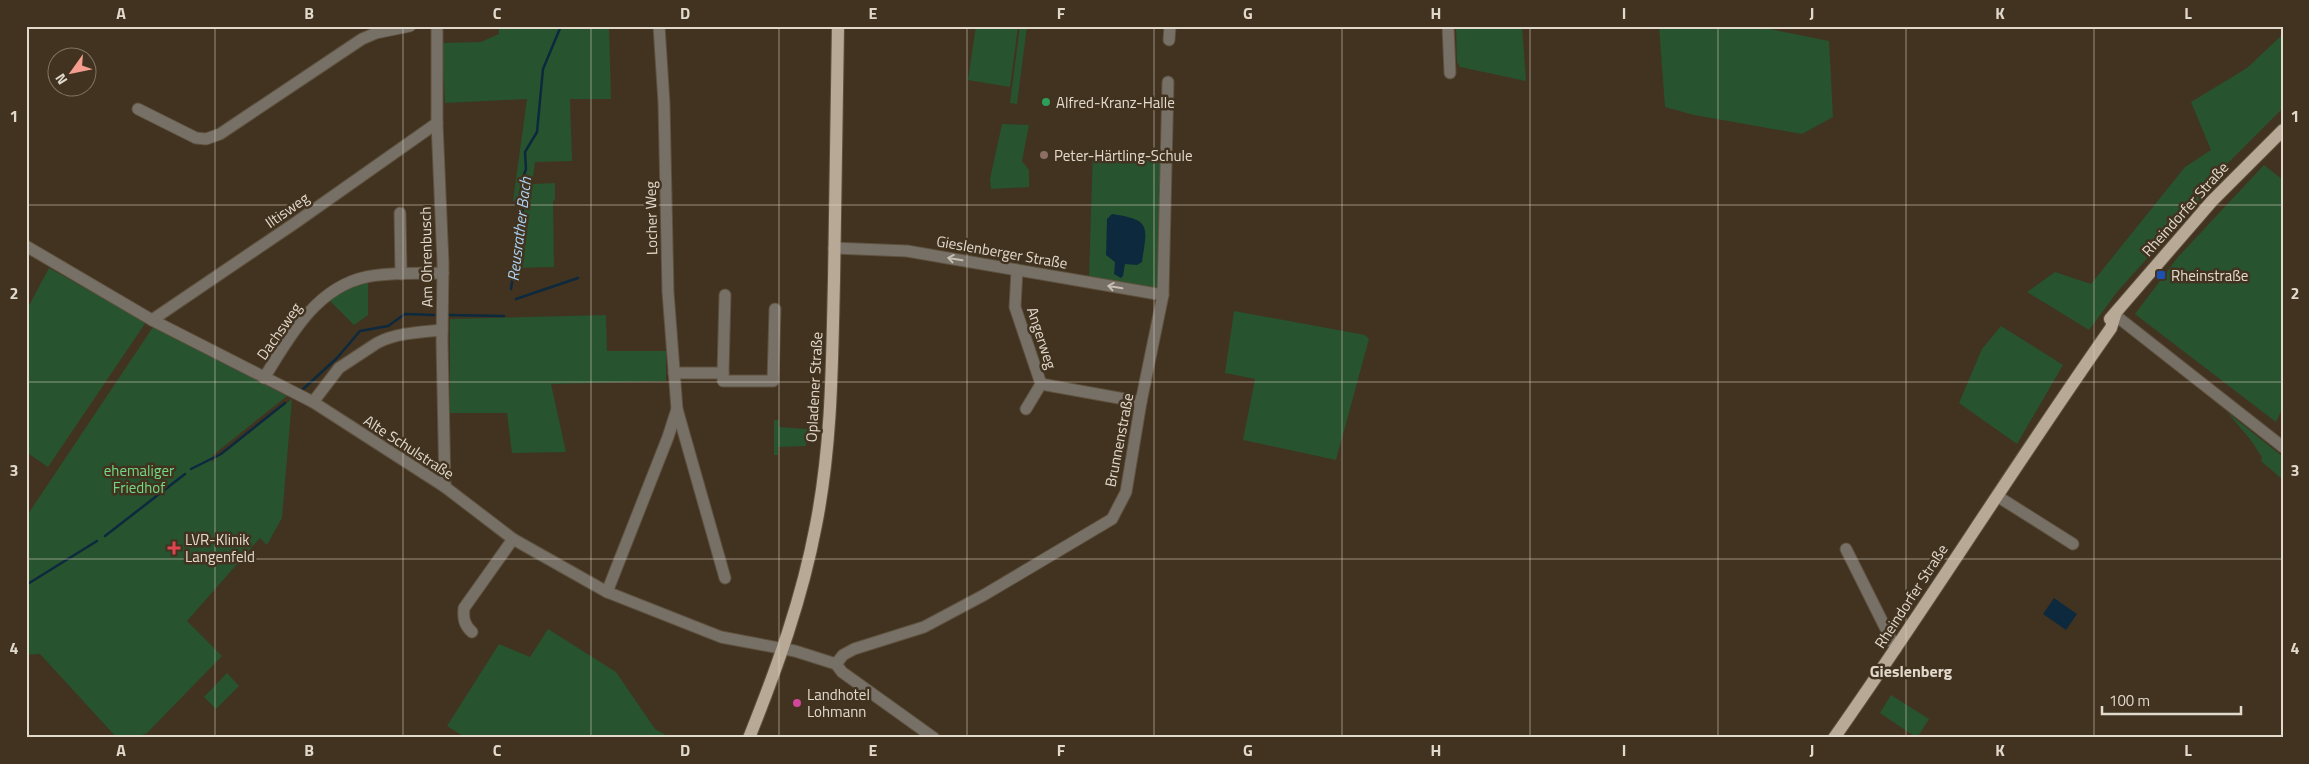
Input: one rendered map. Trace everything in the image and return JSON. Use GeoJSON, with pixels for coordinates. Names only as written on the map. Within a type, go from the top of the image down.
{"type":"FeatureCollection","features":[{"type":"Feature","properties":{"kind":"main road","name":"Opladener Straße"},"geometry":{"type":"LineString","coordinates":[[749,738],[784,648],[805,577],[824,479],[830,413],[838,26]]}},
{"type":"Feature","properties":{"kind":"main road","name":"Rheindorfer Straße"},"geometry":{"type":"LineString","coordinates":[[1834,738],[1896,649],[1997,496],[2012,472],[2025,443],[2068,375],[2103,325],[2115,315],[2212,202],[2283,130]]}},
{"type":"Feature","properties":{"kind":"street"},"geometry":{"type":"LineString","coordinates":[[138,109],[187,135],[206,139],[220,134],[362,38],[410,26]]}},
{"type":"Feature","properties":{"kind":"street","name":"Am Ohrenbusch"},"geometry":{"type":"LineString","coordinates":[[437,26],[437,123],[443,273],[442,330],[445,487]]}},
{"type":"Feature","properties":{"kind":"street","name":"Locher Weg"},"geometry":{"type":"LineString","coordinates":[[660,26],[664,103],[668,292],[677,409],[725,578]]}},
{"type":"Feature","properties":{"kind":"street"},"geometry":{"type":"LineString","coordinates":[[1169,40],[1170,26]]}},
{"type":"Feature","properties":{"kind":"street"},"geometry":{"type":"LineString","coordinates":[[1448,26],[1450,73]]}},
{"type":"Feature","properties":{"kind":"street","name":"Brunnenstraße"},"geometry":{"type":"LineString","coordinates":[[836,664],[843,655],[854,650],[924,627],[984,595],[1112,518],[1126,492],[1141,402],[1163,295],[1168,82]]}},
{"type":"Feature","properties":{"kind":"street","name":"Iltisweg"},"geometry":{"type":"LineString","coordinates":[[152,320],[303,218],[437,123]]}},
{"type":"Feature","properties":{"kind":"street"},"geometry":{"type":"LineString","coordinates":[[400,213],[401,274]]}},
{"type":"Feature","properties":{"kind":"street","name":"Alte Schulstraße"},"geometry":{"type":"LineString","coordinates":[[26,246],[152,320],[313,402],[445,487],[513,539],[607,592],[721,637],[784,648],[836,664]]}},
{"type":"Feature","properties":{"kind":"street","name":"Gieslenberger Straße"},"geometry":{"type":"LineString","coordinates":[[834,248],[907,251],[1163,295]]}},
{"type":"Feature","properties":{"kind":"street","name":"Angerweg"},"geometry":{"type":"LineString","coordinates":[[1017,270],[1015,306],[1041,384],[1026,409]]}},
{"type":"Feature","properties":{"kind":"street","name":"Dachsweg"},"geometry":{"type":"LineString","coordinates":[[264,378],[294,330],[314,307],[336,290],[365,277],[443,273]]}},
{"type":"Feature","properties":{"kind":"street"},"geometry":{"type":"LineString","coordinates":[[725,295],[723,381],[773,382],[774,309]]}},
{"type":"Feature","properties":{"kind":"street"},"geometry":{"type":"LineString","coordinates":[[2115,315],[2283,447]]}},
{"type":"Feature","properties":{"kind":"street"},"geometry":{"type":"LineString","coordinates":[[313,402],[339,368],[377,343],[416,332],[442,330]]}},
{"type":"Feature","properties":{"kind":"street"},"geometry":{"type":"LineString","coordinates":[[674,372],[723,373]]}},
{"type":"Feature","properties":{"kind":"street","name":"Angerweg"},"geometry":{"type":"LineString","coordinates":[[1041,384],[1141,402]]}},
{"type":"Feature","properties":{"kind":"street","name":"Locher Weg"},"geometry":{"type":"LineString","coordinates":[[607,592],[677,409]]}},
{"type":"Feature","properties":{"kind":"street"},"geometry":{"type":"LineString","coordinates":[[1997,496],[2073,544]]}},
{"type":"Feature","properties":{"kind":"street"},"geometry":{"type":"LineString","coordinates":[[472,632],[467,627],[463,618],[464,608],[513,539]]}},
{"type":"Feature","properties":{"kind":"street"},"geometry":{"type":"LineString","coordinates":[[1846,549],[1896,649]]}},
{"type":"Feature","properties":{"kind":"street"},"geometry":{"type":"LineString","coordinates":[[836,664],[842,672],[934,738]]}},
{"type":"Feature","properties":{"kind":"green space"},"geometry":{"type":"Polygon","coordinates":[[[499,26],[609,26],[611,99],[570,99],[572,161],[535,162],[532,184],[555,183],[555,200],[553,201],[554,267],[512,268],[522,201],[513,201],[527,99],[445,103],[442,43],[481,42],[499,34],[499,26]]]}},
{"type":"Feature","properties":{"kind":"green space"},"geometry":{"type":"Polygon","coordinates":[[[976,26],[1018,26],[1010,87],[968,80],[976,26]]]}},
{"type":"Feature","properties":{"kind":"green space"},"geometry":{"type":"Polygon","coordinates":[[[1020,26],[1027,26],[1017,104],[1010,103],[1020,26]]]}},
{"type":"Feature","properties":{"kind":"green space"},"geometry":{"type":"Polygon","coordinates":[[[1456,26],[1522,26],[1526,81],[1460,67],[1457,62],[1456,26]]]}},
{"type":"Feature","properties":{"kind":"green space"},"geometry":{"type":"Polygon","coordinates":[[[1659,26],[1755,26],[1829,41],[1833,117],[1802,134],[1694,115],[1665,107],[1659,26]]]}},
{"type":"Feature","properties":{"kind":"green space"},"geometry":{"type":"Polygon","coordinates":[[[2283,34],[2283,108],[2211,180],[2204,195],[2117,292],[2089,330],[2027,292],[2055,272],[2091,284],[2185,167],[2211,150],[2191,102],[2247,68],[2283,34]]]}},
{"type":"Feature","properties":{"kind":"green space"},"geometry":{"type":"Polygon","coordinates":[[[1002,124],[1029,125],[1022,161],[1029,170],[1029,187],[991,189],[990,179],[1002,124]]]}},
{"type":"Feature","properties":{"kind":"green space"},"geometry":{"type":"Polygon","coordinates":[[[1093,148],[1162,164],[1158,286],[1154,290],[1089,278],[1093,148]]]}},
{"type":"Feature","properties":{"kind":"green space"},"geometry":{"type":"Polygon","coordinates":[[[2264,165],[2283,180],[2283,407],[2276,422],[2135,314],[2178,257],[2264,165]]]}},
{"type":"Feature","properties":{"kind":"green space"},"geometry":{"type":"Polygon","coordinates":[[[49,268],[146,322],[48,467],[26,452],[26,311],[49,268]]]}},
{"type":"Feature","properties":{"kind":"green space"},"geometry":{"type":"Polygon","coordinates":[[[368,282],[368,315],[354,325],[329,300],[348,288],[368,282]]]}},
{"type":"Feature","properties":{"kind":"green space"},"geometry":{"type":"Polygon","coordinates":[[[1234,311],[1365,335],[1369,339],[1336,460],[1243,440],[1255,379],[1225,373],[1234,311]]]}},
{"type":"Feature","properties":{"kind":"green space"},"geometry":{"type":"Polygon","coordinates":[[[606,315],[607,351],[666,351],[666,381],[551,384],[566,452],[512,453],[507,413],[450,413],[450,319],[606,315]]]}},
{"type":"Feature","properties":{"kind":"green space"},"geometry":{"type":"Polygon","coordinates":[[[2001,326],[2063,365],[2017,444],[1959,403],[1982,349],[2001,326]]]}},
{"type":"Feature","properties":{"kind":"green space","name":"ehemaliger Friedhof"},"geometry":{"type":"Polygon","coordinates":[[[153,327],[287,396],[213,455],[211,462],[292,399],[282,518],[267,545],[260,538],[187,621],[222,656],[147,733],[135,738],[117,738],[40,654],[26,655],[26,517],[153,327]]]}},
{"type":"Feature","properties":{"kind":"green space"},"geometry":{"type":"Polygon","coordinates":[[[2227,412],[2283,457],[2283,480],[2261,461],[2262,457],[2250,439],[2227,412]]]}},
{"type":"Feature","properties":{"kind":"green space"},"geometry":{"type":"Polygon","coordinates":[[[774,420],[779,420],[779,427],[807,429],[806,446],[778,447],[778,455],[774,455],[774,420]]]}},
{"type":"Feature","properties":{"kind":"green space"},"geometry":{"type":"Polygon","coordinates":[[[548,629],[616,672],[655,729],[671,738],[466,738],[447,726],[499,644],[530,657],[548,629]]]}},
{"type":"Feature","properties":{"kind":"green space"},"geometry":{"type":"Polygon","coordinates":[[[227,673],[239,686],[216,709],[204,697],[227,673]]]}},
{"type":"Feature","properties":{"kind":"green space"},"geometry":{"type":"Polygon","coordinates":[[[1891,695],[1929,719],[1917,738],[1880,713],[1891,695]]]}},
{"type":"Feature","properties":{"kind":"water"},"geometry":{"type":"Polygon","coordinates":[[[1112,214],[1125,216],[1140,222],[1144,227],[1145,233],[1142,262],[1137,265],[1125,264],[1121,278],[1114,274],[1115,262],[1106,255],[1107,219],[1112,214]]]}},
{"type":"Feature","properties":{"kind":"water"},"geometry":{"type":"Polygon","coordinates":[[[2054,598],[2077,614],[2066,630],[2043,614],[2054,598]]]}},
{"type":"Feature","properties":{"kind":"waterway","name":"Reusrather Bach"},"geometry":{"type":"LineString","coordinates":[[511,289],[524,201],[522,181],[526,169],[525,152],[537,132],[543,69],[561,26]]}},
{"type":"Feature","properties":{"kind":"waterway"},"geometry":{"type":"LineString","coordinates":[[516,299],[578,278]]}},
{"type":"Feature","properties":{"kind":"waterway","name":"Reusrather Bach"},"geometry":{"type":"LineString","coordinates":[[301,391],[337,358],[360,331],[388,326],[405,314],[434,315]]}},
{"type":"Feature","properties":{"kind":"waterway","name":"Reusrather Bach"},"geometry":{"type":"LineString","coordinates":[[447,315],[504,316]]}},
{"type":"Feature","properties":{"kind":"waterway","name":"Reusrather Bach"},"geometry":{"type":"LineString","coordinates":[[191,469],[221,454],[285,403]]}},
{"type":"Feature","properties":{"kind":"waterway","name":"Reusrather Bach"},"geometry":{"type":"LineString","coordinates":[[105,536],[185,474]]}},
{"type":"Feature","properties":{"kind":"waterway","name":"Reusrather Bach"},"geometry":{"type":"LineString","coordinates":[[26,585],[97,541]]}},
{"type":"Feature","properties":{"kind":"place","name":"Alfred-Kranz-Halle"},"geometry":{"type":"Point","coordinates":[1046,102]}},
{"type":"Feature","properties":{"kind":"place","name":"Peter-Härtling-Schule"},"geometry":{"type":"Point","coordinates":[1044,155]}},
{"type":"Feature","properties":{"kind":"place","name":"Rheinstraße"},"geometry":{"type":"Point","coordinates":[2161,275]}},
{"type":"Feature","properties":{"kind":"place","name":"LVR-Klinik Langenfeld"},"geometry":{"type":"Point","coordinates":[174,548]}},
{"type":"Feature","properties":{"kind":"place","name":"Landhotel Lohmann"},"geometry":{"type":"Point","coordinates":[797,703]}},
{"type":"Feature","properties":{"kind":"district","name":"Gieslenberg"},"geometry":{"type":"Point","coordinates":[1911,671]}}]}
